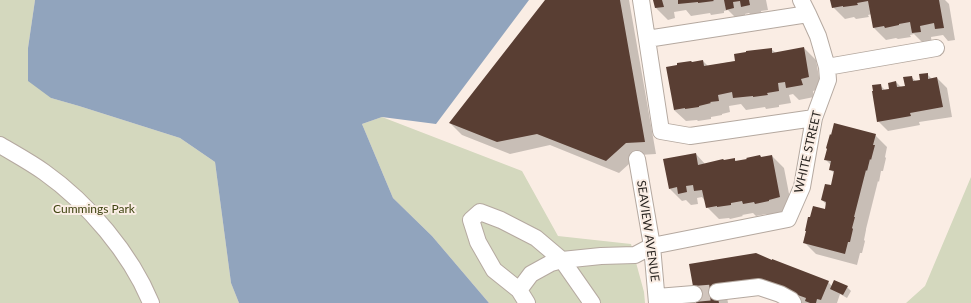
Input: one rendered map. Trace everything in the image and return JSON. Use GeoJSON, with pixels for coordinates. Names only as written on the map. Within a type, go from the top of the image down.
{"type":"FeatureCollection","features":[{"type":"Feature","properties":{"kind":"street"},"geometry":{"type":"LineString","coordinates":[[641,0],[661,131],[690,136],[814,118]]}},
{"type":"Feature","properties":{"kind":"street"},"geometry":{"type":"LineString","coordinates":[[647,39],[804,7]]}},
{"type":"Feature","properties":{"kind":"street","name":"WHITE STREET"},"geometry":{"type":"LineString","coordinates":[[652,246],[788,219],[802,187],[814,118],[828,80],[827,67],[818,36],[804,7]]}},
{"type":"Feature","properties":{"kind":"street"},"geometry":{"type":"LineString","coordinates":[[827,67],[936,48]]}},
{"type":"Feature","properties":{"kind":"street"},"geometry":{"type":"LineString","coordinates":[[0,146],[27,160],[46,173],[67,190],[101,224],[135,271],[151,303]]}},
{"type":"Feature","properties":{"kind":"street","name":"SEAVIEW AVENUE"},"geometry":{"type":"LineString","coordinates":[[637,159],[652,246],[657,300]]}},
{"type":"Feature","properties":{"kind":"street"},"geometry":{"type":"LineString","coordinates":[[592,303],[562,260],[536,238],[501,220],[480,212],[471,220],[478,242],[494,270],[523,296],[531,274],[551,263],[562,260],[601,256],[634,255],[652,246]]}},
{"type":"Feature","properties":{"kind":"street"},"geometry":{"type":"LineString","coordinates":[[717,292],[758,287],[780,294],[791,300],[793,303]]}},
{"type":"Feature","properties":{"kind":"street"},"geometry":{"type":"LineString","coordinates":[[657,300],[694,294]]}},
{"type":"Feature","properties":{"kind":"green space","name":"Cummings Park"},"geometry":{"type":"Polygon","coordinates":[[[0,0],[35,0],[28,48],[51,98],[180,138],[215,162],[231,283],[239,303],[0,303],[0,0]]]}},
{"type":"Feature","properties":{"kind":"green space"},"geometry":{"type":"Polygon","coordinates":[[[382,117],[522,171],[558,236],[631,244],[644,292],[645,303],[489,303],[432,236],[393,198],[362,124],[382,117]]]}},
{"type":"Feature","properties":{"kind":"green space"},"geometry":{"type":"Polygon","coordinates":[[[971,177],[971,303],[906,303],[925,286],[971,177]]]}},
{"type":"Feature","properties":{"kind":"water"},"geometry":{"type":"Polygon","coordinates":[[[35,0],[529,0],[436,124],[382,117],[362,124],[393,198],[432,236],[489,303],[239,303],[231,283],[215,162],[180,138],[51,98],[28,81],[28,48],[35,0]]]}},
{"type":"Feature","properties":{"kind":"building"},"geometry":{"type":"Polygon","coordinates":[[[545,0],[620,0],[645,142],[626,143],[606,161],[537,134],[497,142],[449,123],[545,0]]]}},
{"type":"Feature","properties":{"kind":"building"},"geometry":{"type":"Polygon","coordinates":[[[653,0],[662,0],[664,7],[655,8],[653,0]]]}},
{"type":"Feature","properties":{"kind":"building"},"geometry":{"type":"Polygon","coordinates":[[[678,0],[713,0],[714,1],[678,4],[678,0]]]}},
{"type":"Feature","properties":{"kind":"building"},"geometry":{"type":"Polygon","coordinates":[[[724,0],[749,0],[750,5],[741,7],[740,1],[733,2],[734,8],[726,10],[724,0]]]}},
{"type":"Feature","properties":{"kind":"building"},"geometry":{"type":"Polygon","coordinates":[[[830,0],[939,0],[944,28],[935,29],[934,23],[920,26],[921,32],[912,33],[910,22],[885,28],[884,26],[873,28],[868,1],[857,3],[858,5],[832,8],[830,0]]]}},
{"type":"Feature","properties":{"kind":"building"},"geometry":{"type":"Polygon","coordinates":[[[804,47],[809,77],[801,79],[803,85],[786,88],[785,82],[778,83],[779,91],[767,93],[768,95],[733,98],[732,92],[718,95],[719,101],[710,102],[711,103],[699,107],[674,110],[666,67],[677,65],[677,63],[703,60],[704,66],[735,61],[734,54],[746,51],[772,48],[772,53],[804,47]]]}},
{"type":"Feature","properties":{"kind":"building"},"geometry":{"type":"Polygon","coordinates":[[[928,73],[928,79],[937,77],[943,107],[910,113],[911,116],[877,122],[872,85],[881,84],[882,90],[889,89],[888,83],[896,81],[897,87],[905,86],[903,77],[912,76],[913,81],[920,80],[919,74],[928,73]]]}},
{"type":"Feature","properties":{"kind":"building"},"geometry":{"type":"Polygon","coordinates":[[[834,123],[876,134],[873,145],[875,145],[867,171],[866,170],[854,217],[850,242],[848,242],[845,254],[803,243],[808,217],[810,217],[813,206],[825,209],[826,202],[821,200],[825,184],[831,185],[834,171],[829,170],[831,161],[824,160],[826,148],[834,123]]]}},
{"type":"Feature","properties":{"kind":"building"},"geometry":{"type":"Polygon","coordinates":[[[696,153],[698,165],[723,159],[735,158],[735,161],[760,155],[761,157],[772,155],[780,197],[755,204],[754,202],[743,204],[742,201],[731,203],[731,205],[706,208],[702,190],[694,191],[693,185],[686,186],[687,192],[678,194],[677,187],[669,189],[663,159],[696,153]]]}},
{"type":"Feature","properties":{"kind":"building"},"geometry":{"type":"Polygon","coordinates":[[[756,253],[829,281],[821,300],[817,299],[816,303],[810,303],[805,301],[806,298],[759,281],[741,284],[738,281],[715,285],[719,303],[696,303],[689,264],[756,253]]]}},
{"type":"Feature","properties":{"kind":"building"},"geometry":{"type":"Polygon","coordinates":[[[834,280],[848,286],[843,295],[830,289],[834,280]]]}},
{"type":"Feature","properties":{"kind":"tunnel"},"geometry":{"type":"LineString","coordinates":[[694,294],[717,292]]}}]}
